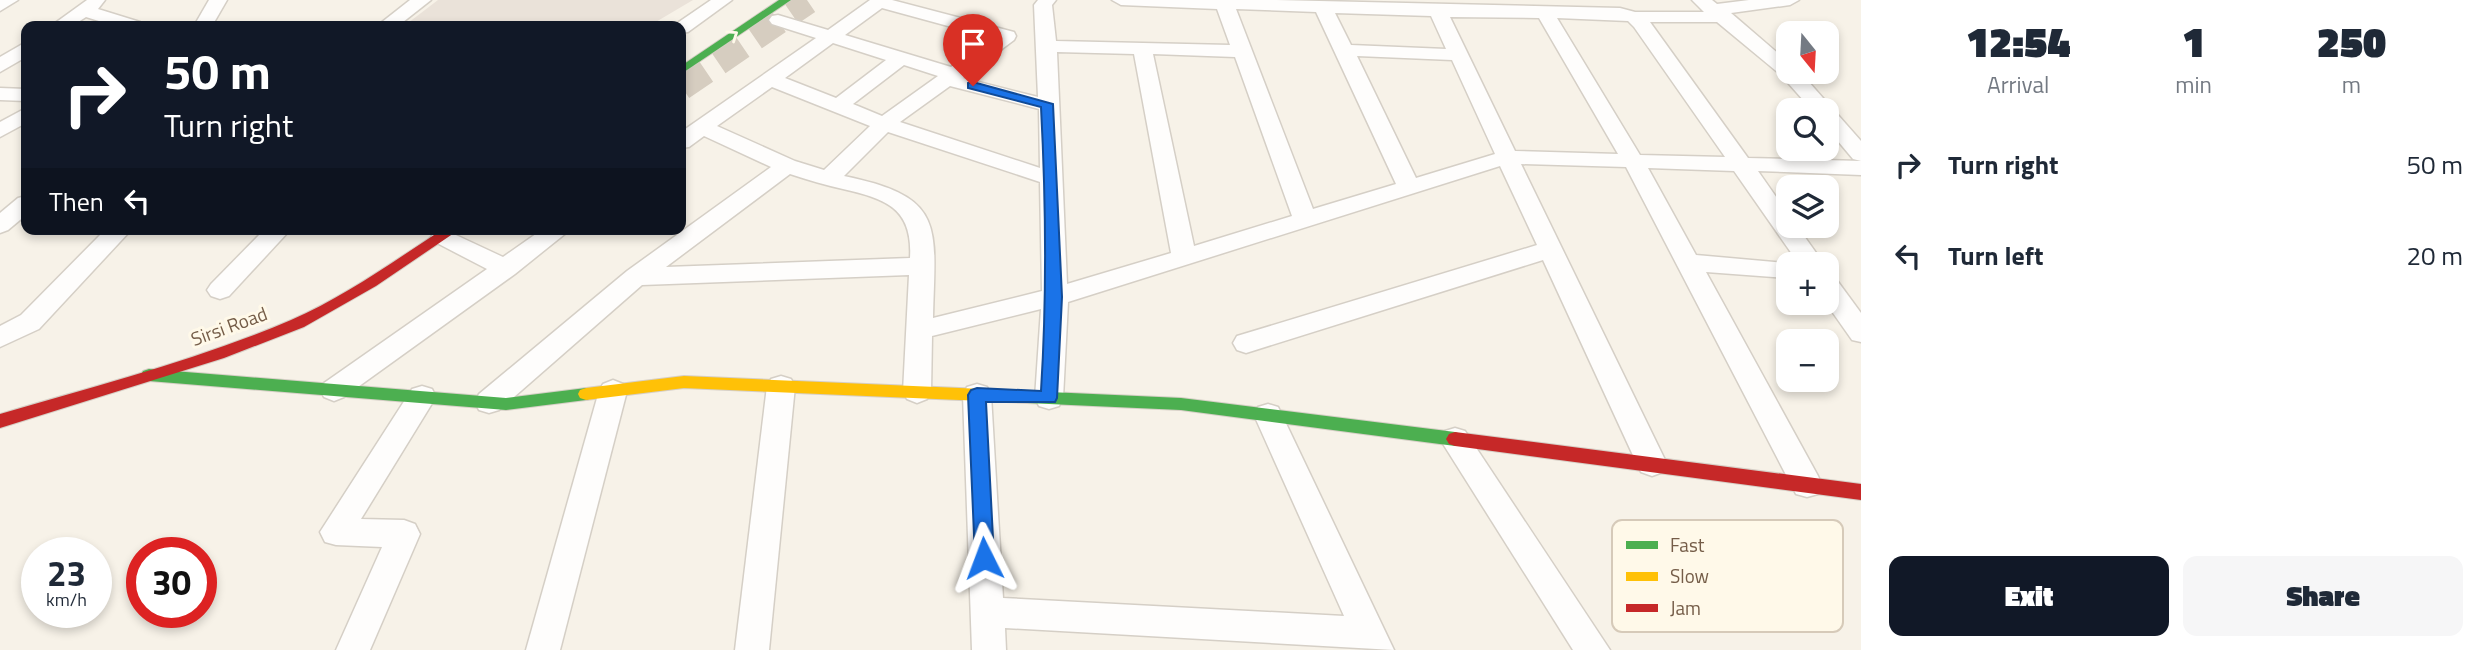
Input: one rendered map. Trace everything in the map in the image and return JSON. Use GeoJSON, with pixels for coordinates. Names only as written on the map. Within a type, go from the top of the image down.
{"type":"FeatureCollection","features":[{"type":"Feature","properties":{"kind":"street"},"geometry":{"type":"LineString","coordinates":[[0,6],[9,0]]}},
{"type":"Feature","properties":{"kind":"street"},"geometry":{"type":"LineString","coordinates":[[206,21],[218,0]]}},
{"type":"Feature","properties":{"kind":"street"},"geometry":{"type":"LineString","coordinates":[[393,21],[422,0]]}},
{"type":"Feature","properties":{"kind":"street"},"geometry":{"type":"LineString","coordinates":[[686,24],[723,0]]}},
{"type":"Feature","properties":{"kind":"street"},"geometry":{"type":"LineString","coordinates":[[686,68],[786,0]]}},
{"type":"Feature","properties":{"kind":"street"},"geometry":{"type":"LineString","coordinates":[[1047,0],[1043,5],[1047,46],[1055,297],[1049,398]]}},
{"type":"Feature","properties":{"kind":"street"},"geometry":{"type":"LineString","coordinates":[[1121,0],[1438,11],[1620,13],[1634,17],[1790,0]]}},
{"type":"Feature","properties":{"kind":"street"},"geometry":{"type":"LineString","coordinates":[[686,138],[880,1],[1007,36],[884,124],[828,179]]}},
{"type":"Feature","properties":{"kind":"street"},"geometry":{"type":"LineString","coordinates":[[67,21],[91,5],[123,21]]}},
{"type":"Feature","properties":{"kind":"street"},"geometry":{"type":"LineString","coordinates":[[1226,5],[1305,220]]}},
{"type":"Feature","properties":{"kind":"street"},"geometry":{"type":"LineString","coordinates":[[1323,8],[1409,187]]}},
{"type":"Feature","properties":{"kind":"street"},"geometry":{"type":"LineString","coordinates":[[1713,9],[1776,60]]}},
{"type":"Feature","properties":{"kind":"street"},"geometry":{"type":"LineString","coordinates":[[1438,11],[1652,464]]}},
{"type":"Feature","properties":{"kind":"street"},"geometry":{"type":"LineString","coordinates":[[1545,13],[1634,162],[1807,485]]}},
{"type":"Feature","properties":{"kind":"street"},"geometry":{"type":"LineString","coordinates":[[1634,17],[1744,164],[1804,252]]}},
{"type":"Feature","properties":{"kind":"street"},"geometry":{"type":"LineString","coordinates":[[778,20],[901,58],[951,77],[1047,104]]}},
{"type":"Feature","properties":{"kind":"street"},"geometry":{"type":"LineString","coordinates":[[1047,46],[1242,51]]}},
{"type":"Feature","properties":{"kind":"street"},"geometry":{"type":"LineString","coordinates":[[1143,50],[1184,257]]}},
{"type":"Feature","properties":{"kind":"street"},"geometry":{"type":"LineString","coordinates":[[1343,50],[1459,55]]}},
{"type":"Feature","properties":{"kind":"street"},"geometry":{"type":"LineString","coordinates":[[0,66],[21,51]]}},
{"type":"Feature","properties":{"kind":"street"},"geometry":{"type":"LineString","coordinates":[[839,105],[901,58]]}},
{"type":"Feature","properties":{"kind":"street"},"geometry":{"type":"LineString","coordinates":[[771,79],[884,124],[1052,179]]}},
{"type":"Feature","properties":{"kind":"street"},"geometry":{"type":"LineString","coordinates":[[1800,84],[1813,98]]}},
{"type":"Feature","properties":{"kind":"street"},"geometry":{"type":"LineString","coordinates":[[0,94],[21,95]]}},
{"type":"Feature","properties":{"kind":"street"},"geometry":{"type":"LineString","coordinates":[[2,130],[21,117]]}},
{"type":"Feature","properties":{"kind":"street"},"geometry":{"type":"LineString","coordinates":[[702,127],[787,166],[893,196],[909,205],[919,222],[923,239],[917,392]]}},
{"type":"Feature","properties":{"kind":"street"},"geometry":{"type":"LineString","coordinates":[[1839,129],[1861,154]]}},
{"type":"Feature","properties":{"kind":"street"},"geometry":{"type":"LineString","coordinates":[[2,130],[21,130]]}},
{"type":"Feature","properties":{"kind":"street"},"geometry":{"type":"LineString","coordinates":[[920,330],[1055,297],[1507,157],[1861,168]]}},
{"type":"Feature","properties":{"kind":"street"},"geometry":{"type":"LineString","coordinates":[[489,402],[636,277],[787,166]]}},
{"type":"Feature","properties":{"kind":"street"},"geometry":{"type":"LineString","coordinates":[[0,225],[21,207]]}},
{"type":"Feature","properties":{"kind":"street"},"geometry":{"type":"LineString","coordinates":[[0,337],[30,322],[114,235]]}},
{"type":"Feature","properties":{"kind":"street"},"geometry":{"type":"LineString","coordinates":[[220,290],[273,235]]}},
{"type":"Feature","properties":{"kind":"street"},"geometry":{"type":"LineString","coordinates":[[440,235],[506,268]]}},
{"type":"Feature","properties":{"kind":"street","name":"Sirsi Road"},"geometry":{"type":"LineString","coordinates":[[0,421],[149,375],[298,323],[440,235]]}},
{"type":"Feature","properties":{"kind":"street"},"geometry":{"type":"LineString","coordinates":[[334,390],[551,235]]}},
{"type":"Feature","properties":{"kind":"street"},"geometry":{"type":"LineString","coordinates":[[1246,343],[1551,250]]}},
{"type":"Feature","properties":{"kind":"street"},"geometry":{"type":"LineString","coordinates":[[1688,263],[1776,269]]}},
{"type":"Feature","properties":{"kind":"street"},"geometry":{"type":"LineString","coordinates":[[636,277],[921,266]]}},
{"type":"Feature","properties":{"kind":"street"},"geometry":{"type":"LineString","coordinates":[[1839,302],[1861,333]]}},
{"type":"Feature","properties":{"kind":"street"},"geometry":{"type":"LineString","coordinates":[[149,375],[506,404],[684,382],[1181,404],[1861,492]]}},
{"type":"Feature","properties":{"kind":"street"},"geometry":{"type":"LineString","coordinates":[[752,650],[781,386]]}},
{"type":"Feature","properties":{"kind":"street"},"geometry":{"type":"LineString","coordinates":[[543,650],[613,391]]}},
{"type":"Feature","properties":{"kind":"street"},"geometry":{"type":"LineString","coordinates":[[977,395],[989,650]]}},
{"type":"Feature","properties":{"kind":"street"},"geometry":{"type":"LineString","coordinates":[[353,650],[404,534],[336,532],[422,397]]}},
{"type":"Feature","properties":{"kind":"street"},"geometry":{"type":"LineString","coordinates":[[987,612],[1373,641],[1268,415]]}},
{"type":"Feature","properties":{"kind":"street"},"geometry":{"type":"LineString","coordinates":[[1455,439],[1593,650]]}},
{"type":"Feature","properties":{"kind":"shaded area"},"geometry":{"type":"Polygon","coordinates":[[[438,0],[693,0],[657,21],[411,21],[438,0]]]}},
{"type":"Feature","properties":{"kind":"tunnel"},"geometry":{"type":"LineString","coordinates":[[686,83],[807,0]]}},
{"type":"Feature","properties":{"kind":"traffic: fast"},"geometry":{"type":"LineString","coordinates":[[686,68],[786,0]]}},
{"type":"Feature","properties":{"kind":"traffic: fast"},"geometry":{"type":"LineString","coordinates":[[149,375],[506,404],[586,394]]}},
{"type":"Feature","properties":{"kind":"traffic: fast"},"geometry":{"type":"LineString","coordinates":[[1006,396],[1181,404],[1455,439]]}},
{"type":"Feature","properties":{"kind":"traffic: slow"},"geometry":{"type":"LineString","coordinates":[[586,394],[684,382],[1006,396]]}},
{"type":"Feature","properties":{"kind":"traffic: jam"},"geometry":{"type":"LineString","coordinates":[[0,421],[218,354],[298,323],[371,282],[444,235]]}},
{"type":"Feature","properties":{"kind":"traffic: jam"},"geometry":{"type":"LineString","coordinates":[[1455,439],[1861,492]]}},
{"type":"Feature","properties":{"kind":"route"},"geometry":{"type":"LineString","coordinates":[[973,86],[1047,104],[1055,297],[1049,398],[977,395],[984,558]]}}]}
